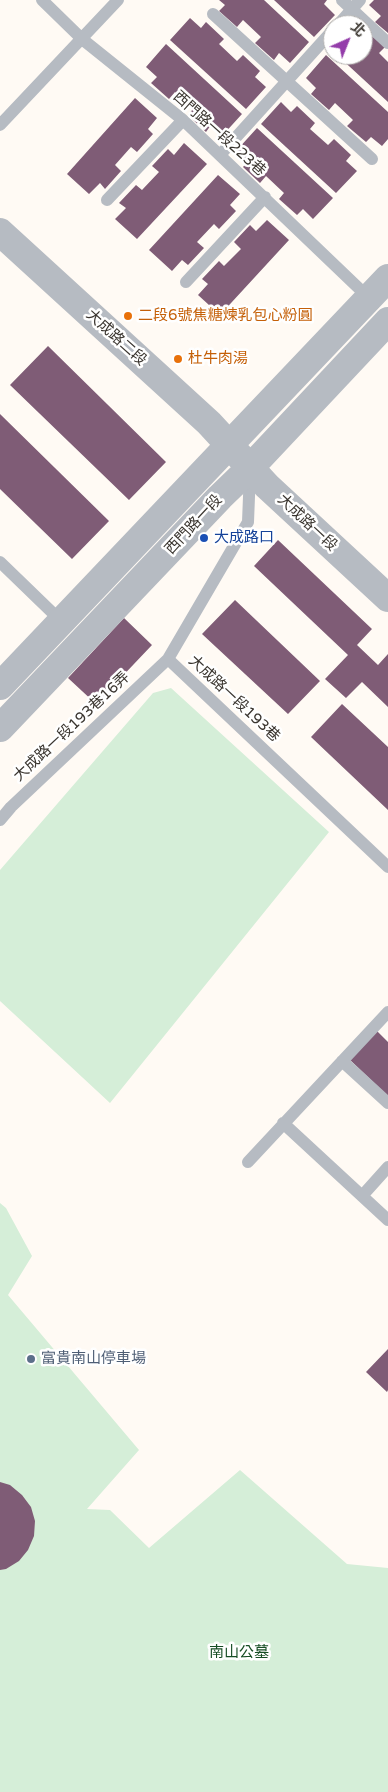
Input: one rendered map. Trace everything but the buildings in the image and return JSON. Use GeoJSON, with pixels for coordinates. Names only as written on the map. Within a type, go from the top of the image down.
{"type":"FeatureCollection","features":[{"type":"Feature","properties":{"kind":"street","name":"大成路二段"},"geometry":{"type":"LineString","coordinates":[[0,232],[209,423],[229,446]]}},
{"type":"Feature","properties":{"kind":"street","name":"西門路一段"},"geometry":{"type":"LineString","coordinates":[[0,686],[388,278]]}},
{"type":"Feature","properties":{"kind":"street","name":"西門路一段"},"geometry":{"type":"LineString","coordinates":[[0,728],[220,497],[250,468],[388,321]]}},
{"type":"Feature","properties":{"kind":"street","name":"大成路一段"},"geometry":{"type":"LineString","coordinates":[[229,446],[267,486],[388,598]]}},
{"type":"Feature","properties":{"kind":"lane","name":"西門路一段223巷"},"geometry":{"type":"LineString","coordinates":[[42,0],[82,39],[183,120],[369,298]]}},
{"type":"Feature","properties":{"kind":"lane"},"geometry":{"type":"LineString","coordinates":[[0,125],[118,0]]}},
{"type":"Feature","properties":{"kind":"lane"},"geometry":{"type":"LineString","coordinates":[[342,0],[356,5],[388,43]]}},
{"type":"Feature","properties":{"kind":"lane"},"geometry":{"type":"LineString","coordinates":[[347,15],[356,5]]}},
{"type":"Feature","properties":{"kind":"lane"},"geometry":{"type":"LineString","coordinates":[[213,14],[372,159]]}},
{"type":"Feature","properties":{"kind":"lane"},"geometry":{"type":"LineString","coordinates":[[220,156],[323,41]]}},
{"type":"Feature","properties":{"kind":"lane"},"geometry":{"type":"LineString","coordinates":[[107,200],[183,120]]}},
{"type":"Feature","properties":{"kind":"lane"},"geometry":{"type":"LineString","coordinates":[[186,282],[265,197]]}},
{"type":"Feature","properties":{"kind":"lane","name":"大成路一段193巷"},"geometry":{"type":"LineString","coordinates":[[250,468],[248,522],[168,659],[388,867]]}},
{"type":"Feature","properties":{"kind":"lane"},"geometry":{"type":"LineString","coordinates":[[0,562],[61,621]]}},
{"type":"Feature","properties":{"kind":"lane","name":"大成路一段193巷16弄"},"geometry":{"type":"LineString","coordinates":[[0,820],[10,807],[168,659]]}},
{"type":"Feature","properties":{"kind":"lane"},"geometry":{"type":"LineString","coordinates":[[248,1162],[388,1012]]}},
{"type":"Feature","properties":{"kind":"lane"},"geometry":{"type":"LineString","coordinates":[[342,1061],[388,1103]]}},
{"type":"Feature","properties":{"kind":"lane"},"geometry":{"type":"LineString","coordinates":[[283,1123],[388,1220]]}},
{"type":"Feature","properties":{"kind":"lane"},"geometry":{"type":"LineString","coordinates":[[362,1196],[388,1167]]}},
{"type":"Feature","properties":{"kind":"green space"},"geometry":{"type":"Polygon","coordinates":[[[171,688],[329,832],[110,1103],[0,1001],[0,870],[153,693],[171,688]]]}},
{"type":"Feature","properties":{"kind":"green space","name":"南山公墓"},"geometry":{"type":"Polygon","coordinates":[[[0,1203],[6,1208],[32,1256],[8,1295],[139,1450],[87,1509],[110,1510],[149,1548],[240,1470],[347,1564],[388,1568],[388,1792],[0,1792],[0,1203]]]}},
{"type":"Feature","properties":{"kind":"place","name":"二段6號焦糖煉乳包心粉圓"},"geometry":{"type":"Point","coordinates":[128,316]}},
{"type":"Feature","properties":{"kind":"place","name":"杜牛肉湯"},"geometry":{"type":"Point","coordinates":[178,359]}},
{"type":"Feature","properties":{"kind":"place","name":"大成路口"},"geometry":{"type":"Point","coordinates":[204,538]}},
{"type":"Feature","properties":{"kind":"place","name":"富貴南山停車場"},"geometry":{"type":"Point","coordinates":[31,1359]}}]}
